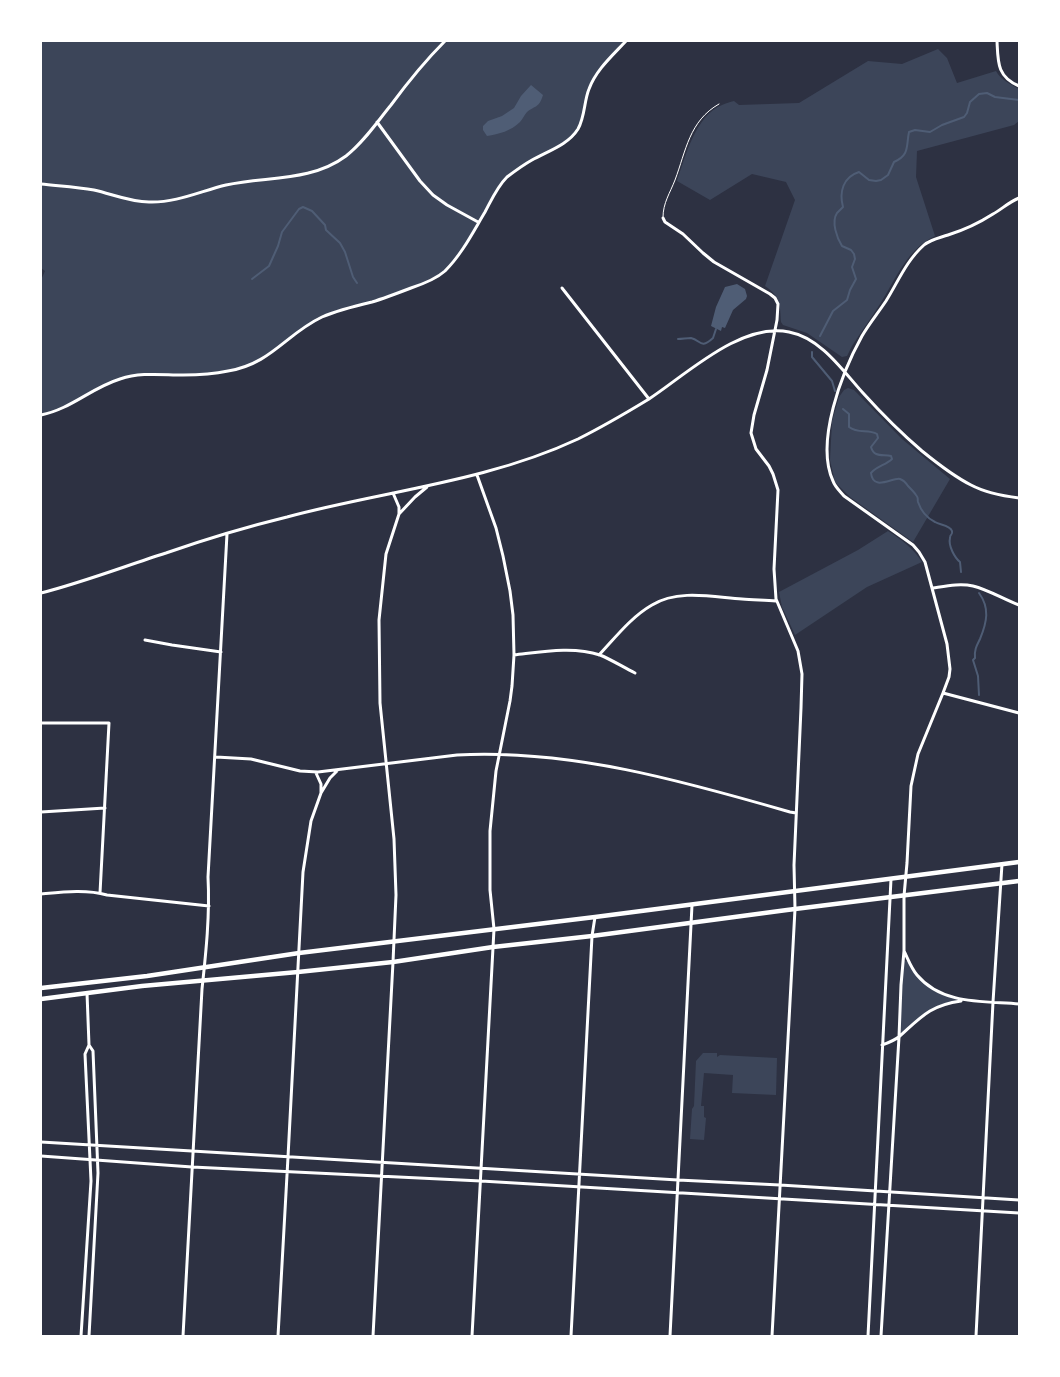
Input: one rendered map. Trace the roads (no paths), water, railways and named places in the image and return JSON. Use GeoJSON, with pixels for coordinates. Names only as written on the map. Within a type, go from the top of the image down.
{"type":"FeatureCollection","features":[{"type":"Feature","properties":{"kind":"main road"},"geometry":{"type":"LineString","coordinates":[[41,988],[147,976],[299,952],[595,917],[1019,862]]}},
{"type":"Feature","properties":{"kind":"main road"},"geometry":{"type":"LineString","coordinates":[[41,999],[142,986],[393,962],[493,947],[1019,881]]}},
{"type":"Feature","properties":{"kind":"street"},"geometry":{"type":"LineString","coordinates":[[41,184],[91,190],[142,202],[162,202],[225,185],[296,176],[324,168],[335,163],[351,151],[445,41]]}},
{"type":"Feature","properties":{"kind":"street"},"geometry":{"type":"LineString","coordinates":[[41,415],[60,410],[107,384],[130,376],[153,374],[187,375],[239,369],[265,358],[307,326],[321,318],[334,312],[413,287],[440,274],[446,270],[468,243],[500,185],[509,176],[532,160],[572,137],[582,120],[589,89],[596,74],[626,41]]}},
{"type":"Feature","properties":{"kind":"street"},"geometry":{"type":"LineString","coordinates":[[997,41],[998,62],[1001,72],[1006,79],[1019,86]]}},
{"type":"Feature","properties":{"kind":"street"},"geometry":{"type":"LineString","coordinates":[[377,122],[420,181],[433,195],[478,222]]}},
{"type":"Feature","properties":{"kind":"street"},"geometry":{"type":"LineString","coordinates":[[881,1336],[904,951],[904,896],[911,786],[921,747],[949,677],[950,660],[933,588],[925,562],[919,552],[836,488],[828,464],[829,424],[846,371],[864,334],[910,261],[923,246],[936,238],[947,236],[982,221],[1019,198]]}},
{"type":"Feature","properties":{"kind":"street"},"geometry":{"type":"LineString","coordinates":[[663,218],[665,222],[683,234],[714,262],[733,274],[757,285],[775,298],[778,309],[767,370],[751,433],[756,448],[773,474],[778,490],[774,569],[776,602],[794,640],[801,662],[802,708],[796,813],[795,909],[772,1336]]}},
{"type":"Feature","properties":{"kind":"street"},"geometry":{"type":"LineString","coordinates":[[562,288],[649,399]]}},
{"type":"Feature","properties":{"kind":"street"},"geometry":{"type":"LineString","coordinates":[[41,593],[227,534],[308,511],[478,475],[525,460],[574,441],[598,429],[649,399],[716,352],[739,340],[752,335],[775,331],[800,335],[833,358],[846,371],[861,391],[894,425],[944,469],[973,486],[1003,496],[1019,498]]}},
{"type":"Feature","properties":{"kind":"street"},"geometry":{"type":"LineString","coordinates":[[472,1336],[494,929],[490,890],[490,831],[493,797],[510,701],[514,655],[513,615],[506,567],[496,528],[478,475]]}},
{"type":"Feature","properties":{"kind":"street"},"geometry":{"type":"LineString","coordinates":[[399,514],[415,497],[429,486]]}},
{"type":"Feature","properties":{"kind":"street"},"geometry":{"type":"LineString","coordinates":[[373,1336],[396,895],[391,813],[380,703],[379,620],[386,554],[399,514],[399,507],[393,493]]}},
{"type":"Feature","properties":{"kind":"street"},"geometry":{"type":"LineString","coordinates":[[183,1336],[202,989],[209,906],[208,877],[227,534]]}},
{"type":"Feature","properties":{"kind":"street"},"geometry":{"type":"LineString","coordinates":[[933,588],[955,585],[973,586],[1019,604]]}},
{"type":"Feature","properties":{"kind":"street"},"geometry":{"type":"LineString","coordinates":[[599,655],[644,610],[662,600],[678,596],[698,596],[776,602]]}},
{"type":"Feature","properties":{"kind":"street"},"geometry":{"type":"LineString","coordinates":[[145,640],[221,652]]}},
{"type":"Feature","properties":{"kind":"street"},"geometry":{"type":"LineString","coordinates":[[514,655],[565,650],[599,655],[635,673]]}},
{"type":"Feature","properties":{"kind":"street"},"geometry":{"type":"LineString","coordinates":[[943,693],[1019,713]]}},
{"type":"Feature","properties":{"kind":"street"},"geometry":{"type":"LineString","coordinates":[[41,723],[109,724],[100,893]]}},
{"type":"Feature","properties":{"kind":"street"},"geometry":{"type":"LineString","coordinates":[[216,757],[251,760],[316,772],[337,771],[457,755],[500,754],[574,762],[643,773],[796,813]]}},
{"type":"Feature","properties":{"kind":"street"},"geometry":{"type":"LineString","coordinates":[[278,1336],[300,915],[305,854],[311,821],[321,793],[330,778],[337,771]]}},
{"type":"Feature","properties":{"kind":"street"},"geometry":{"type":"LineString","coordinates":[[316,772],[321,784],[321,793]]}},
{"type":"Feature","properties":{"kind":"street"},"geometry":{"type":"LineString","coordinates":[[41,812],[106,808]]}},
{"type":"Feature","properties":{"kind":"street"},"geometry":{"type":"LineString","coordinates":[[976,1336],[1002,864]]}},
{"type":"Feature","properties":{"kind":"street"},"geometry":{"type":"LineString","coordinates":[[868,1336],[891,879]]}},
{"type":"Feature","properties":{"kind":"street"},"geometry":{"type":"LineString","coordinates":[[41,894],[100,893],[107,896],[209,906]]}},
{"type":"Feature","properties":{"kind":"street"},"geometry":{"type":"LineString","coordinates":[[670,1336],[692,904]]}},
{"type":"Feature","properties":{"kind":"street"},"geometry":{"type":"LineString","coordinates":[[571,1336],[592,936],[595,917]]}},
{"type":"Feature","properties":{"kind":"street"},"geometry":{"type":"LineString","coordinates":[[904,951],[913,969],[925,983],[943,994],[967,1000],[1019,1004]]}},
{"type":"Feature","properties":{"kind":"street"},"geometry":{"type":"LineString","coordinates":[[81,1336],[91,1181],[86,1054],[89,1045],[87,993]]}},
{"type":"Feature","properties":{"kind":"street"},"geometry":{"type":"LineString","coordinates":[[882,1046],[899,1037],[912,1024],[939,1006],[967,1000]]}},
{"type":"Feature","properties":{"kind":"street"},"geometry":{"type":"LineString","coordinates":[[89,1045],[92,1051],[98,1160],[89,1336]]}},
{"type":"Feature","properties":{"kind":"street"},"geometry":{"type":"LineString","coordinates":[[41,1142],[1019,1200]]}},
{"type":"Feature","properties":{"kind":"street"},"geometry":{"type":"LineString","coordinates":[[41,1156],[192,1167],[481,1181],[1019,1213]]}},
{"type":"Feature","properties":{"kind":"street"},"geometry":{"type":"LineString","coordinates":[[86,1254],[94,1254]]}},
{"type":"Feature","properties":{"kind":"lane"},"geometry":{"type":"LineString","coordinates":[[663,218],[664,204],[675,180],[689,137],[705,114],[719,104]]}},
{"type":"Feature","properties":{"kind":"waterway"},"geometry":{"type":"LineString","coordinates":[[820,336],[833,311],[847,300],[856,279],[852,267],[855,259],[854,254],[851,250],[842,246],[835,225],[835,217],[843,207],[842,191],[849,177],[859,172],[869,180],[881,180],[888,175],[894,162],[905,153],[909,132],[915,130],[930,132],[942,125],[964,117],[970,102],[979,94],[987,93],[995,97],[1019,100]]}},
{"type":"Feature","properties":{"kind":"waterway"},"geometry":{"type":"LineString","coordinates":[[252,279],[269,266],[282,232],[299,209],[303,207],[312,211],[325,225],[326,230],[340,243],[357,283]]}},
{"type":"Feature","properties":{"kind":"waterway"},"geometry":{"type":"LineString","coordinates":[[678,339],[691,338],[703,344],[713,338],[716,329]]}},
{"type":"Feature","properties":{"kind":"waterway"},"geometry":{"type":"LineString","coordinates":[[812,352],[812,357],[832,381],[835,391]]}},
{"type":"Feature","properties":{"kind":"waterway"},"geometry":{"type":"LineString","coordinates":[[843,409],[849,414],[849,427],[877,434],[878,438],[871,447],[874,453],[891,456],[892,459],[890,461],[871,473],[875,482],[902,480],[917,496],[918,502],[927,516],[951,529],[950,545],[954,555],[960,562],[961,572]]}},
{"type":"Feature","properties":{"kind":"waterway"},"geometry":{"type":"LineString","coordinates":[[979,593],[985,604],[986,615],[973,660],[978,676],[979,695]]}}]}
